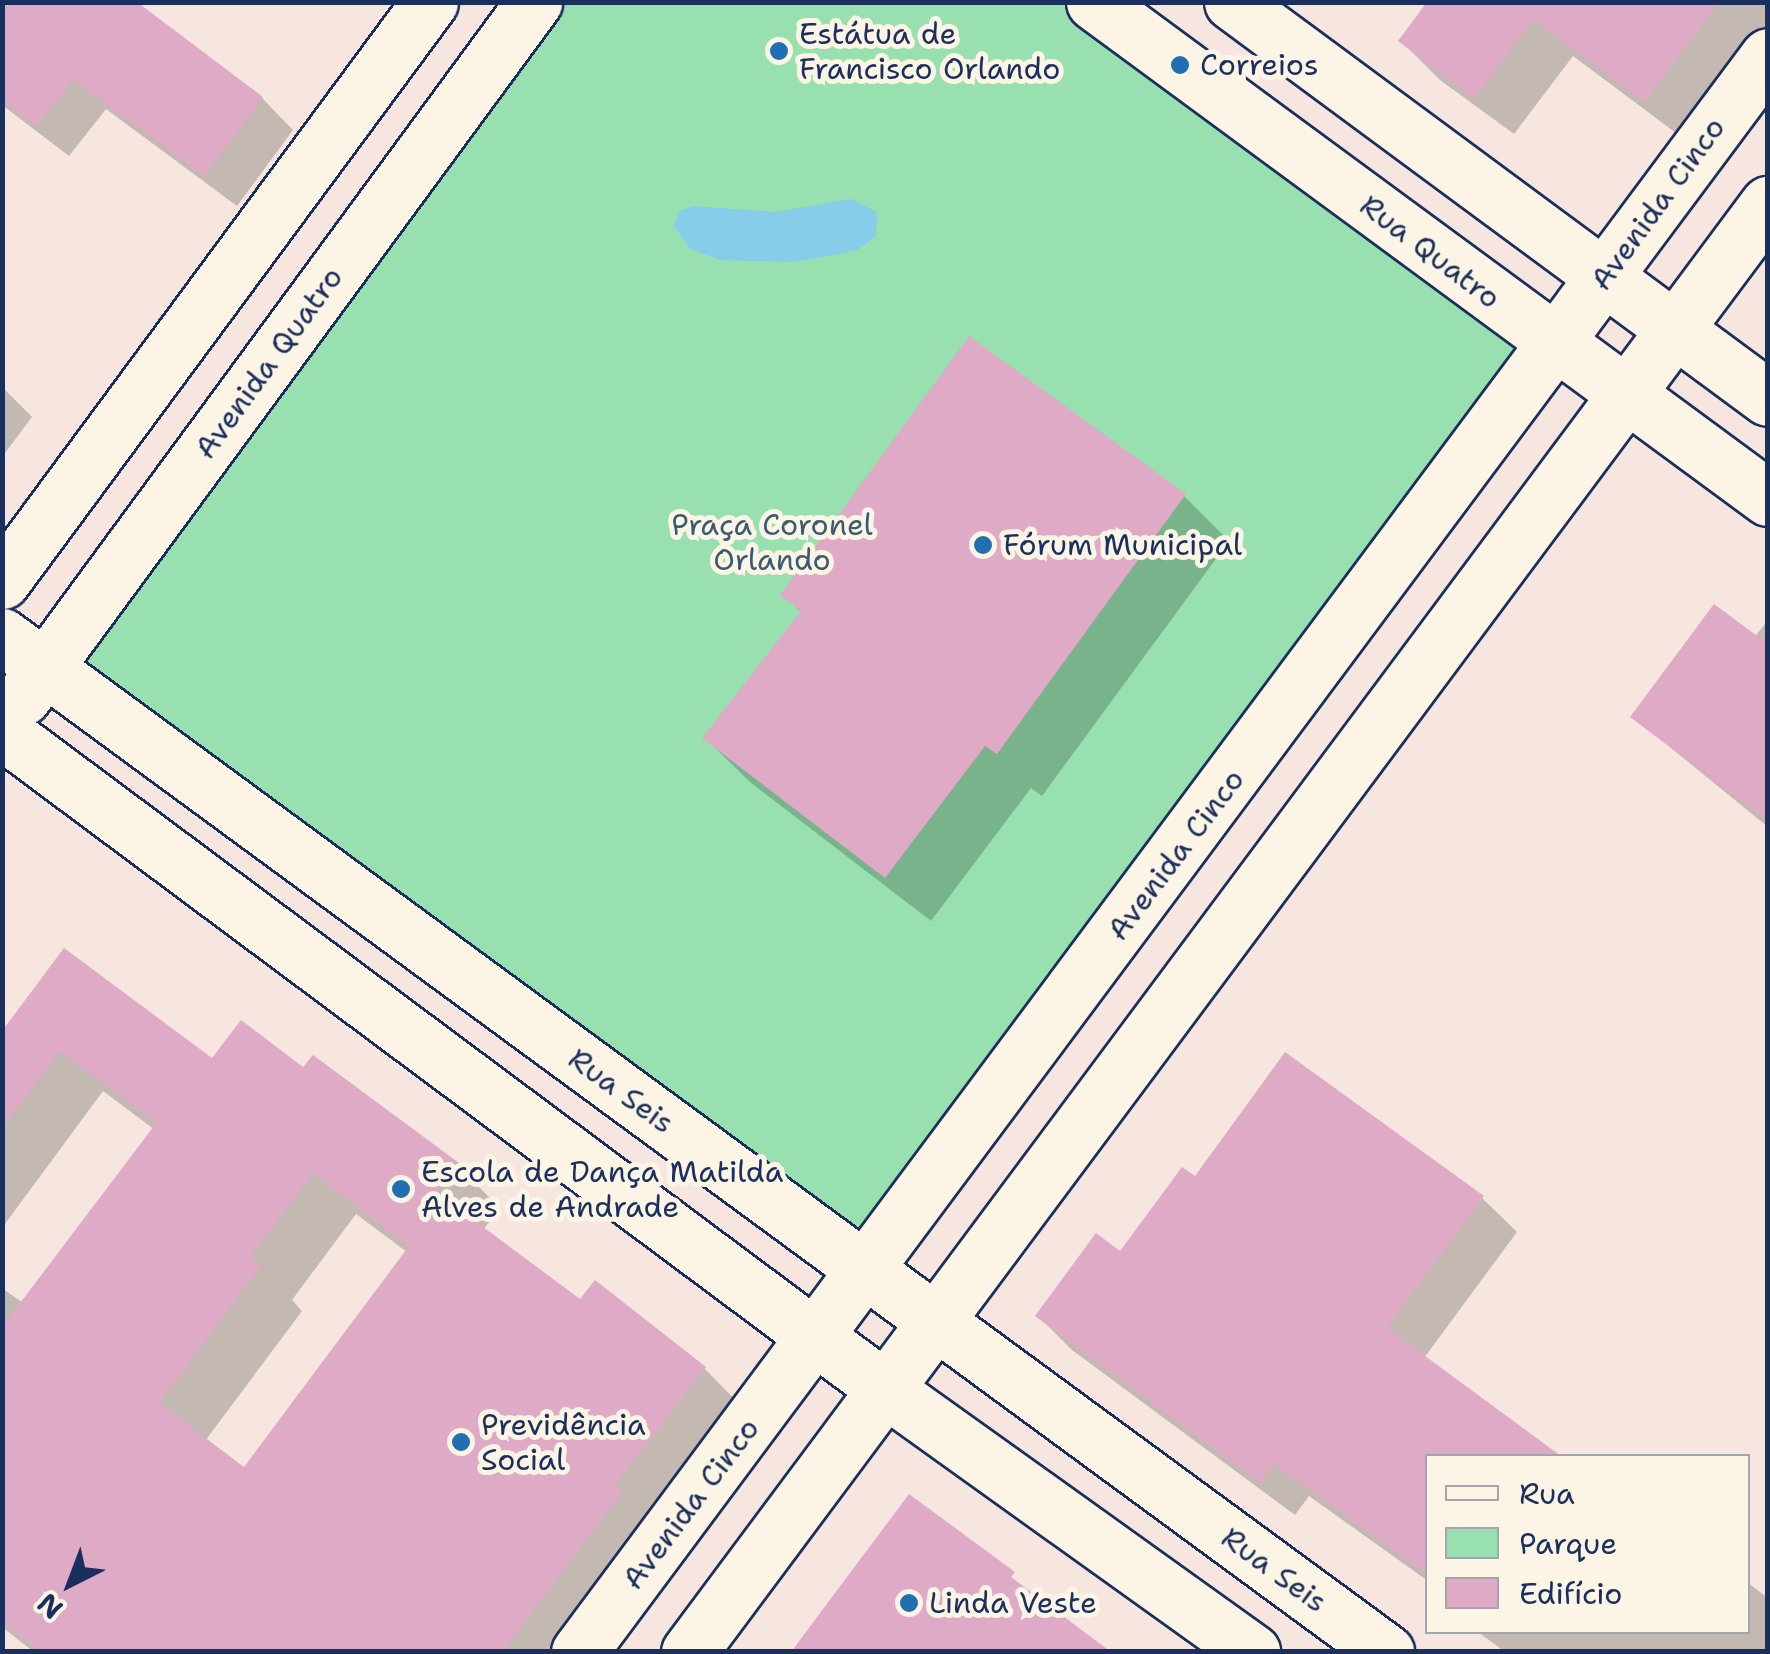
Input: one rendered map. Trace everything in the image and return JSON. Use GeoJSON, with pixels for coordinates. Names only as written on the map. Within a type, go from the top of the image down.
{"type":"FeatureCollection","features":[{"type":"Feature","properties":{"kind":"street"},"geometry":{"type":"LineString","coordinates":[[2,581],[430,2]]}},
{"type":"Feature","properties":{"kind":"street","name":"Avenida Quatro"},"geometry":{"type":"LineString","coordinates":[[2,723],[534,2]]}},
{"type":"Feature","properties":{"kind":"street","name":"Rua Quatro"},"geometry":{"type":"LineString","coordinates":[[1094,2],[1768,498]]}},
{"type":"Feature","properties":{"kind":"street"},"geometry":{"type":"LineString","coordinates":[[1232,2],[1768,398]]}},
{"type":"Feature","properties":{"kind":"street","name":"Avenida Cinco"},"geometry":{"type":"LineString","coordinates":[[579,1652],[866,1273],[1768,56]]}},
{"type":"Feature","properties":{"kind":"street"},"geometry":{"type":"LineString","coordinates":[[689,1652],[938,1323],[1768,204]]}},
{"type":"Feature","properties":{"kind":"street","name":"Rua Seis"},"geometry":{"type":"LineString","coordinates":[[2,636],[1386,1652]]}},
{"type":"Feature","properties":{"kind":"street"},"geometry":{"type":"LineString","coordinates":[[2,731],[888,1390],[1252,1652]]}},
{"type":"Feature","properties":{"kind":"green space","name":"Praça Coronel Orlando"},"geometry":{"type":"Polygon","coordinates":[[[535,3],[1094,3],[1555,343],[866,1273],[45,668],[535,3]]]}},
{"type":"Feature","properties":{"kind":"water"},"geometry":{"type":"Polygon","coordinates":[[[851,199],[877,212],[876,236],[858,250],[797,262],[720,260],[690,249],[674,226],[680,211],[694,206],[775,212],[851,199]]]}},
{"type":"Feature","properties":{"kind":"building"},"geometry":{"type":"Polygon","coordinates":[[[2,2],[137,2],[263,97],[204,176],[73,79],[36,126],[2,100],[2,2]]]}},
{"type":"Feature","properties":{"kind":"building"},"geometry":{"type":"Polygon","coordinates":[[[1427,2],[1719,2],[1644,102],[1533,19],[1474,98],[1398,41],[1427,2]]]}},
{"type":"Feature","properties":{"kind":"building","name":"Fórum Municipal"},"geometry":{"type":"Polygon","coordinates":[[[969,336],[1186,494],[997,754],[985,746],[885,878],[702,738],[801,611],[780,595],[969,336]]]}},
{"type":"Feature","properties":{"kind":"building"},"geometry":{"type":"Polygon","coordinates":[[[1714,604],[1768,644],[1768,821],[1630,717],[1714,604]]]}},
{"type":"Feature","properties":{"kind":"building"},"geometry":{"type":"Polygon","coordinates":[[[64,948],[212,1058],[241,1020],[303,1067],[313,1055],[459,1163],[436,1192],[580,1299],[595,1280],[706,1367],[615,1485],[623,1491],[502,1652],[42,1652],[2,1621],[2,1327],[157,1122],[59,1051],[2,1128],[2,1031],[64,948]],[[313,1173],[250,1257],[261,1266],[159,1403],[244,1467],[409,1246],[313,1173]]]}},
{"type":"Feature","properties":{"kind":"building"},"geometry":{"type":"Polygon","coordinates":[[[1285,1052],[1484,1196],[1387,1328],[1558,1454],[1425,1454],[1425,1573],[1274,1464],[1260,1483],[1035,1316],[1096,1233],[1120,1251],[1182,1167],[1195,1176],[1285,1052]]]}},
{"type":"Feature","properties":{"kind":"building","name":"Linda Veste"},"geometry":{"type":"Polygon","coordinates":[[[909,1494],[1015,1572],[1011,1577],[1111,1652],[791,1652],[909,1494]]]}},
{"type":"Feature","properties":{"kind":"place","name":"Estátua de Francisco Orlando"},"geometry":{"type":"Point","coordinates":[779,51]}},
{"type":"Feature","properties":{"kind":"place","name":"Correios"},"geometry":{"type":"Point","coordinates":[1180,65]}},
{"type":"Feature","properties":{"kind":"place","name":"Fórum Municipal"},"geometry":{"type":"Point","coordinates":[983,545]}},
{"type":"Feature","properties":{"kind":"place","name":"Escola de Dança Matilda Alves de Andrade"},"geometry":{"type":"Point","coordinates":[401,1189]}},
{"type":"Feature","properties":{"kind":"place","name":"Previdência Social"},"geometry":{"type":"Point","coordinates":[461,1442]}},
{"type":"Feature","properties":{"kind":"place","name":"Linda Veste"},"geometry":{"type":"Point","coordinates":[909,1603]}}]}
